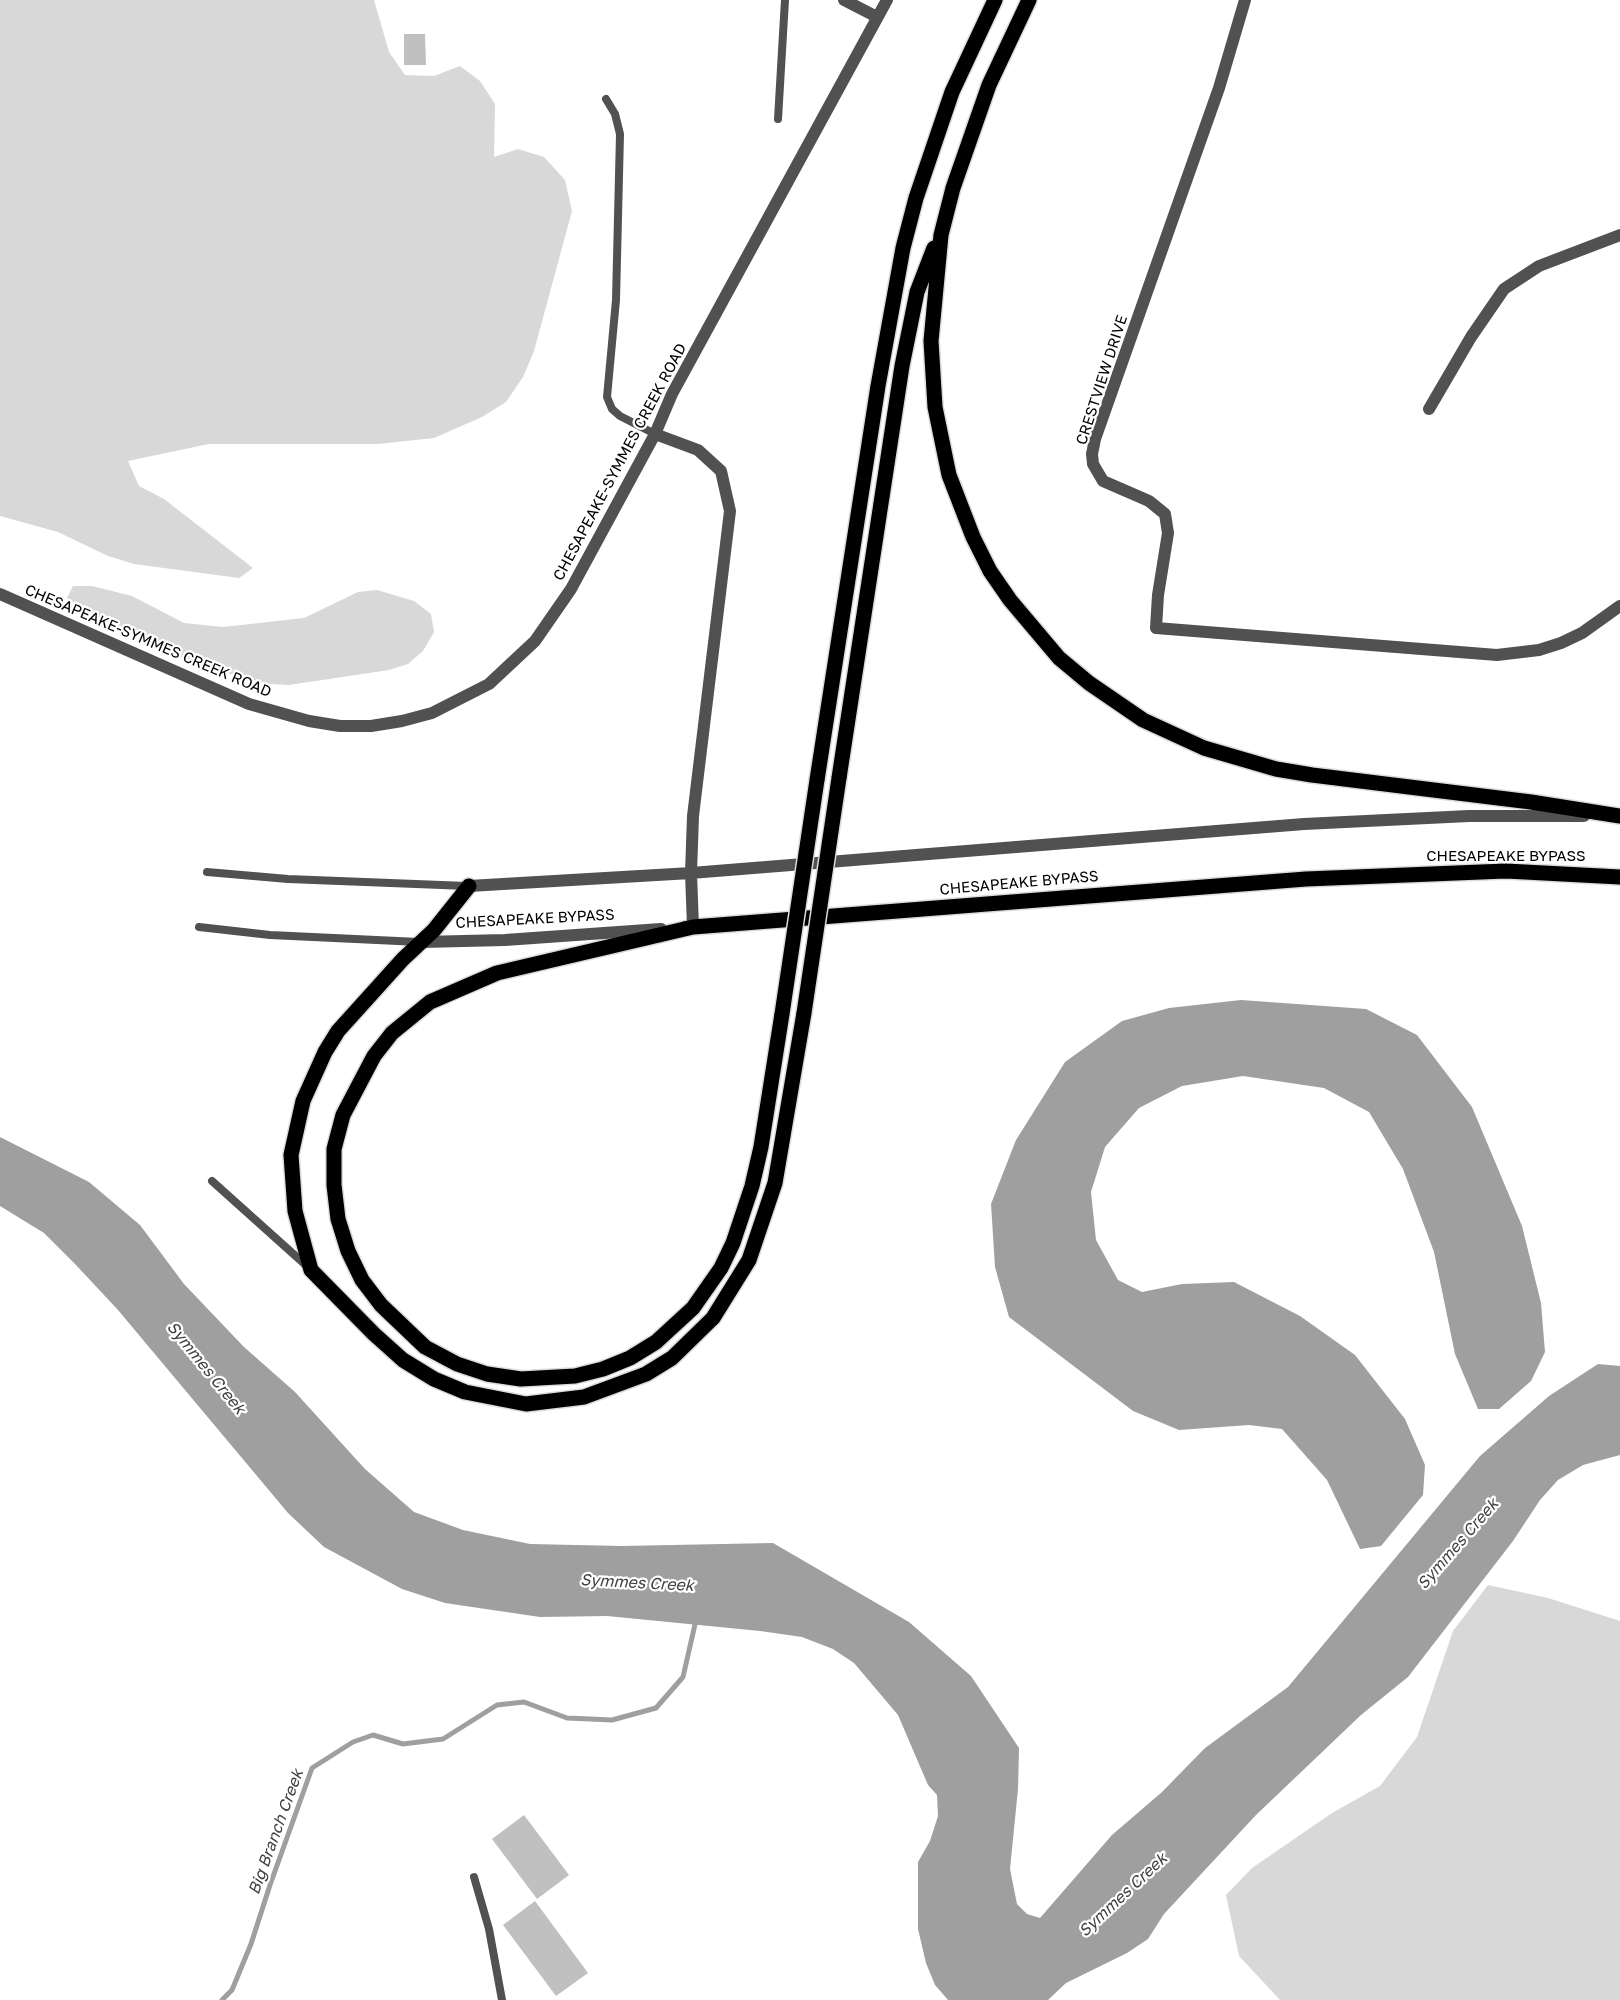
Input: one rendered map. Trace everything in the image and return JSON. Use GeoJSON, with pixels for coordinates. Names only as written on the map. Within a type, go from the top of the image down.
{"type":"FeatureCollection","features":[{"type":"Feature","properties":{"kind":"main road"},"geometry":{"type":"LineString","coordinates":[[693,927],[526,965],[452,991],[412,1016],[392,1033],[374,1056],[343,1115],[334,1149],[334,1185],[338,1219],[348,1251],[362,1280],[402,1328],[425,1347],[457,1364],[487,1374],[521,1379],[550,1379],[603,1370],[630,1358],[676,1326],[693,1308],[721,1268],[743,1217],[761,1147],[878,386],[903,248],[916,198],[952,92],[995,0]]}},
{"type":"Feature","properties":{"kind":"main road"},"geometry":{"type":"LineString","coordinates":[[469,886],[422,942],[403,958],[339,1031],[316,1068],[303,1101],[291,1155],[295,1211],[311,1270],[403,1360],[434,1379],[465,1392],[526,1404],[558,1402],[617,1387],[646,1374],[672,1358],[702,1332],[734,1289],[749,1260],[775,1183],[804,1013],[902,366],[918,292],[940,235],[969,138],[998,65],[1029,0]]}},
{"type":"Feature","properties":{"kind":"main road"},"geometry":{"type":"LineString","coordinates":[[940,235],[932,304],[932,372],[940,439],[949,475],[973,537],[990,571],[1031,627],[1074,670],[1114,702],[1143,720],[1204,748],[1238,759],[1312,775],[1531,802],[1619,816]]}},
{"type":"Feature","properties":{"kind":"main road","name":"CHESAPEAKE BYPASS"},"geometry":{"type":"LineString","coordinates":[[693,927],[1329,878],[1506,871],[1620,877]]}},
{"type":"Feature","properties":{"kind":"street"},"geometry":{"type":"LineString","coordinates":[[844,0],[877,18]]}},
{"type":"Feature","properties":{"kind":"street","name":"CHESAPEAKE-SYMMES CREEK ROAD"},"geometry":{"type":"LineString","coordinates":[[0,594],[249,704],[309,721],[340,726],[371,726],[402,722],[432,713],[489,684],[535,641],[571,589],[655,434],[678,384],[887,0]]}},
{"type":"Feature","properties":{"kind":"street","name":"CRESTVIEW DRIVE"},"geometry":{"type":"LineString","coordinates":[[1245,0],[1219,88],[1095,439],[1092,454],[1102,481],[1149,501],[1166,514],[1168,533],[1158,595],[1156,628],[1497,655],[1539,650],[1561,643],[1582,633],[1620,606]]}},
{"type":"Feature","properties":{"kind":"street"},"geometry":{"type":"LineString","coordinates":[[1429,409],[1477,327],[1504,290],[1539,266],[1620,235]]}},
{"type":"Feature","properties":{"kind":"street"},"geometry":{"type":"LineString","coordinates":[[655,434],[698,450],[721,471],[730,511],[693,816],[691,873],[693,927]]}},
{"type":"Feature","properties":{"kind":"street"},"geometry":{"type":"LineString","coordinates":[[469,886],[691,873],[1316,823],[1469,816],[1619,816]]}},
{"type":"Feature","properties":{"kind":"street","name":"CHESAPEAKE BYPASS"},"geometry":{"type":"LineString","coordinates":[[422,942],[505,940],[693,927]]}},
{"type":"Feature","properties":{"kind":"lane"},"geometry":{"type":"LineString","coordinates":[[778,118],[785,0]]}},
{"type":"Feature","properties":{"kind":"lane"},"geometry":{"type":"LineString","coordinates":[[606,99],[620,134],[616,300],[607,397],[612,409],[620,416],[655,434]]}},
{"type":"Feature","properties":{"kind":"lane"},"geometry":{"type":"LineString","coordinates":[[207,872],[288,879],[469,886]]}},
{"type":"Feature","properties":{"kind":"lane"},"geometry":{"type":"LineString","coordinates":[[199,927],[270,935],[422,942]]}},
{"type":"Feature","properties":{"kind":"lane"},"geometry":{"type":"LineString","coordinates":[[212,1181],[311,1270]]}},
{"type":"Feature","properties":{"kind":"lane"},"geometry":{"type":"LineString","coordinates":[[474,1877],[489,1929],[502,2000]]}},
{"type":"Feature","properties":{"kind":"shaded area"},"geometry":{"type":"Polygon","coordinates":[[[0,0],[374,0],[389,52],[405,75],[434,76],[460,66],[480,81],[495,104],[494,157],[518,149],[544,157],[565,180],[572,211],[534,351],[523,377],[506,402],[482,417],[434,438],[378,444],[209,444],[128,461],[139,486],[164,499],[253,568],[239,578],[134,564],[108,556],[58,532],[0,516],[0,0]]]}},
{"type":"Feature","properties":{"kind":"shaded area"},"geometry":{"type":"Polygon","coordinates":[[[73,586],[92,586],[132,596],[184,623],[223,627],[304,618],[358,592],[377,590],[414,601],[431,614],[434,632],[423,651],[408,664],[389,670],[289,685],[270,684],[196,665],[130,630],[87,613],[67,598],[73,586]]]}},
{"type":"Feature","properties":{"kind":"shaded area"},"geometry":{"type":"Polygon","coordinates":[[[1488,1585],[1548,1598],[1620,1621],[1620,2000],[1280,2000],[1239,1956],[1226,1895],[1252,1868],[1332,1813],[1380,1786],[1417,1737],[1453,1631],[1488,1585]]]}},
{"type":"Feature","properties":{"kind":"water"},"geometry":{"type":"Polygon","coordinates":[[[1241,1000],[1366,1009],[1417,1035],[1472,1107],[1522,1226],[1541,1303],[1545,1352],[1531,1381],[1499,1409],[1478,1409],[1455,1354],[1434,1252],[1403,1169],[1369,1112],[1324,1088],[1243,1076],[1182,1086],[1139,1108],[1105,1147],[1091,1192],[1096,1240],[1118,1280],[1142,1292],[1182,1284],[1234,1282],[1300,1316],[1355,1355],[1405,1419],[1425,1465],[1423,1495],[1381,1546],[1360,1549],[1327,1480],[1282,1429],[1249,1425],[1179,1430],[1133,1411],[1009,1317],[995,1267],[991,1204],[1016,1140],[1065,1062],[1122,1021],[1169,1008],[1241,1000]]]}},
{"type":"Feature","properties":{"kind":"water","name":"Symmes Creek"},"geometry":{"type":"Polygon","coordinates":[[[0,1137],[89,1182],[140,1225],[184,1284],[244,1347],[295,1392],[365,1469],[414,1512],[463,1530],[530,1544],[622,1546],[773,1543],[909,1622],[971,1676],[1019,1748],[1018,1789],[1010,1869],[1017,1904],[1027,1914],[1040,1918],[1112,1835],[1162,1792],[1205,1748],[1288,1687],[1480,1456],[1549,1396],[1598,1364],[1620,1366],[1620,1455],[1583,1465],[1558,1480],[1540,1500],[1513,1541],[1408,1677],[1361,1715],[1256,1815],[1164,1914],[1148,1939],[1127,1953],[1066,1983],[1048,2000],[948,2000],[935,1985],[926,1963],[918,1929],[918,1862],[930,1841],[938,1816],[937,1795],[928,1785],[898,1715],[854,1663],[833,1649],[802,1637],[607,1616],[540,1617],[445,1603],[402,1589],[324,1547],[288,1513],[118,1310],[76,1265],[44,1233],[0,1206],[0,1137]]]}},
{"type":"Feature","properties":{"kind":"building"},"geometry":{"type":"Polygon","coordinates":[[[404,34],[425,34],[426,65],[404,65],[404,34]]]}},
{"type":"Feature","properties":{"kind":"building"},"geometry":{"type":"Polygon","coordinates":[[[524,1815],[569,1875],[537,1899],[492,1839],[524,1815]]]}},
{"type":"Feature","properties":{"kind":"building"},"geometry":{"type":"Polygon","coordinates":[[[535,1901],[588,1973],[556,1996],[503,1925],[535,1901]]]}},
{"type":"Feature","properties":{"kind":"waterway","name":"Big Branch Creek"},"geometry":{"type":"LineString","coordinates":[[222,2000],[232,1990],[251,1944],[312,1768],[353,1742],[373,1735],[403,1744],[443,1739],[497,1705],[524,1702],[567,1718],[612,1720],[656,1708],[683,1677],[696,1620]]}}]}
